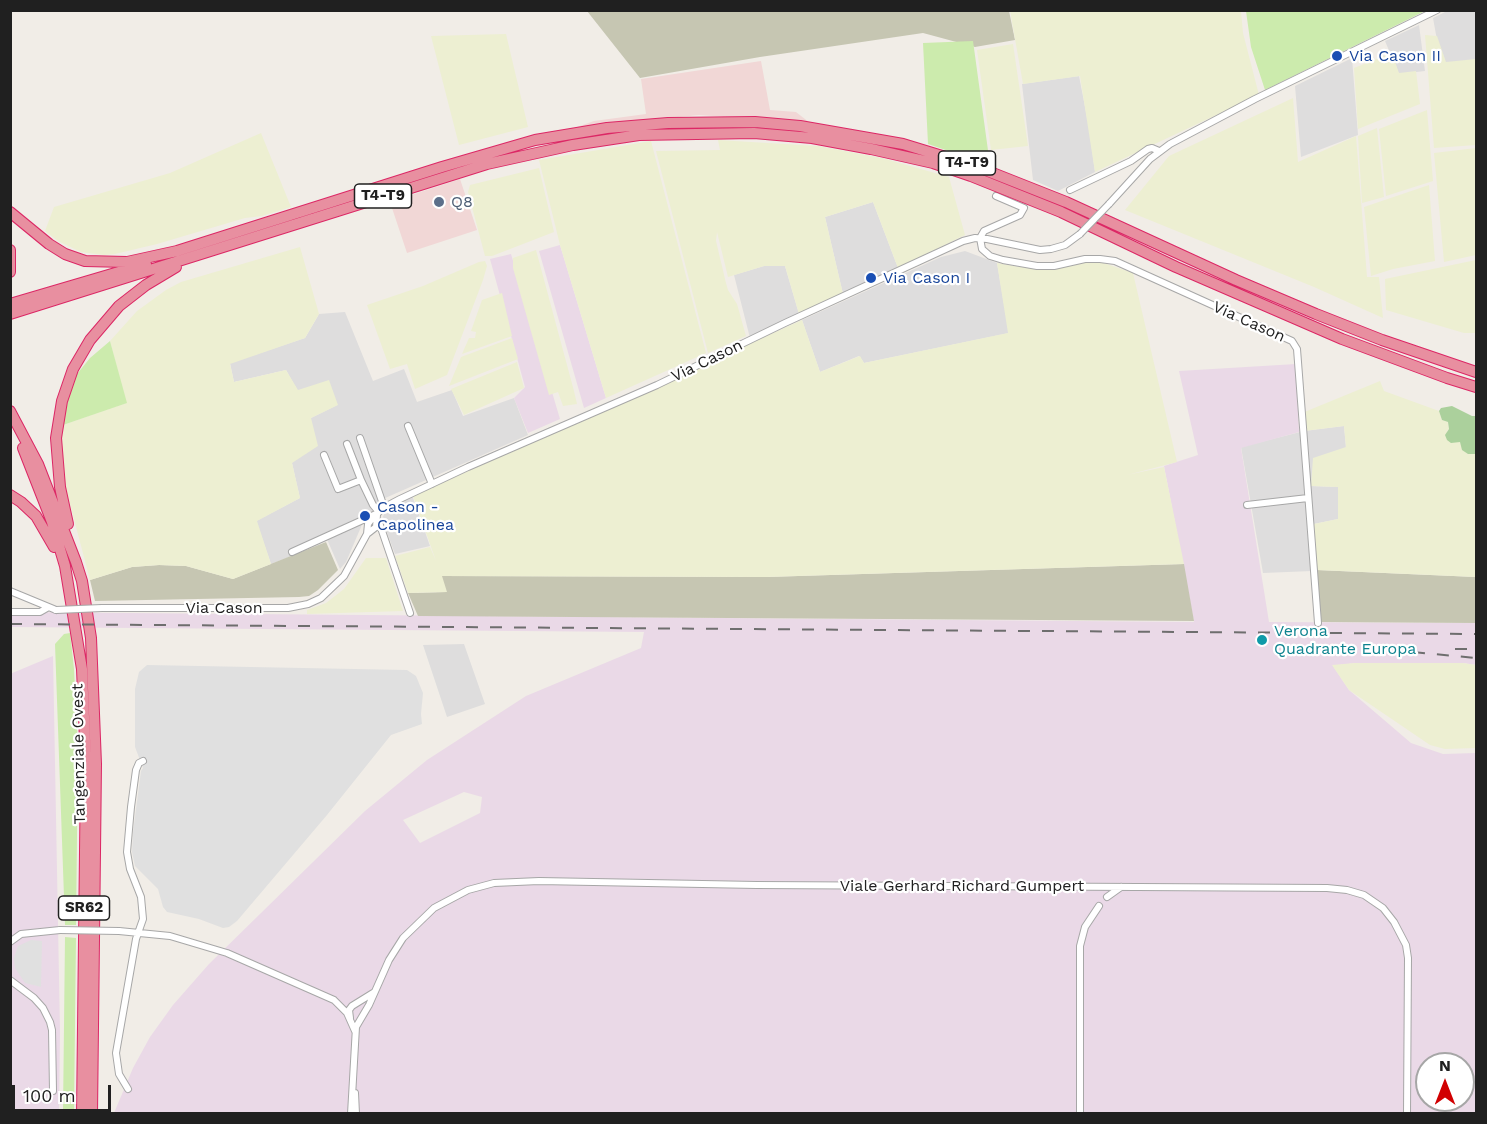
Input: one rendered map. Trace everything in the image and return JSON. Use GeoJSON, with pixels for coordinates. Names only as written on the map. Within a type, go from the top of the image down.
{"type":"FeatureCollection","features":[{"type":"Feature","properties":{"kind":"highway","name":"T4-T9"},"geometry":{"type":"LineString","coordinates":[[10,304],[146,264],[177,251],[434,169],[535,140],[607,128],[668,123],[754,122],[800,126],[903,144],[975,166],[1066,202],[1316,314],[1476,372]]}},
{"type":"Feature","properties":{"kind":"highway","name":"T4-T9"},"geometry":{"type":"LineString","coordinates":[[10,314],[487,164],[573,145],[639,135],[754,133],[840,142],[902,155],[992,183],[1060,212],[1176,267],[1342,339],[1476,387]]}},
{"type":"Feature","properties":{"kind":"highway"},"geometry":{"type":"LineString","coordinates":[[10,212],[56,249],[84,261],[127,261],[177,251]]}},
{"type":"Feature","properties":{"kind":"highway"},"geometry":{"type":"LineString","coordinates":[[10,250],[10,272]]}},
{"type":"Feature","properties":{"kind":"highway"},"geometry":{"type":"LineString","coordinates":[[76,562],[60,487],[56,453],[57,425],[67,384],[90,340],[119,306],[146,285],[196,257]]}},
{"type":"Feature","properties":{"kind":"highway","name":"T4-T9"},"geometry":{"type":"LineString","coordinates":[[1436,359],[1476,367]]}},
{"type":"Feature","properties":{"kind":"highway","name":"Tangenziale Ovest"},"geometry":{"type":"LineString","coordinates":[[10,411],[38,464],[76,562],[82,581],[91,638],[95,702],[96,787],[92,1113]]}},
{"type":"Feature","properties":{"kind":"highway","name":"Tangenziale Ovest"},"geometry":{"type":"LineString","coordinates":[[10,423],[31,467],[52,522],[65,566],[82,669],[85,702],[82,1113]]}},
{"type":"Feature","properties":{"kind":"highway","name":"Tangenziale Ovest"},"geometry":{"type":"LineString","coordinates":[[10,495],[30,509],[42,525],[52,543],[68,584]]}},
{"type":"Feature","properties":{"kind":"street","name":"Via Cason"},"geometry":{"type":"LineString","coordinates":[[354,525],[368,524],[380,514],[432,484],[657,385],[963,241],[980,238],[1040,250],[1052,249],[1065,244],[1080,234],[1159,151],[1255,99],[1437,10]]}},
{"type":"Feature","properties":{"kind":"street","name":"Via Cason"},"geometry":{"type":"LineString","coordinates":[[1070,190],[1131,161],[1148,149],[1159,151]]}},
{"type":"Feature","properties":{"kind":"street","name":"Via Cason"},"geometry":{"type":"LineString","coordinates":[[996,196],[1024,208],[1023,211],[984,231],[980,238],[982,249],[990,256],[1016,263],[1045,266],[1085,260],[1115,261],[1292,341],[1297,348],[1318,623]]}},
{"type":"Feature","properties":{"kind":"street"},"geometry":{"type":"LineString","coordinates":[[408,426],[432,484]]}},
{"type":"Feature","properties":{"kind":"street"},"geometry":{"type":"LineString","coordinates":[[360,438],[380,514],[380,525],[410,613]]}},
{"type":"Feature","properties":{"kind":"street"},"geometry":{"type":"LineString","coordinates":[[347,444],[361,480],[380,514]]}},
{"type":"Feature","properties":{"kind":"street"},"geometry":{"type":"LineString","coordinates":[[324,455],[338,489],[361,480]]}},
{"type":"Feature","properties":{"kind":"street"},"geometry":{"type":"LineString","coordinates":[[1247,505],[1308,498]]}},
{"type":"Feature","properties":{"kind":"street","name":"Via Cason"},"geometry":{"type":"LineString","coordinates":[[292,552],[365,518],[380,514]]}},
{"type":"Feature","properties":{"kind":"street","name":"Via Cason"},"geometry":{"type":"LineString","coordinates":[[366,535],[376,527],[380,514]]}},
{"type":"Feature","properties":{"kind":"street","name":"Via Cason"},"geometry":{"type":"LineString","coordinates":[[10,591],[47,608],[57,610],[288,608],[308,604],[321,598],[344,576],[366,535],[368,524]]}},
{"type":"Feature","properties":{"kind":"street"},"geometry":{"type":"LineString","coordinates":[[354,525],[366,535]]}},
{"type":"Feature","properties":{"kind":"street","name":"Via Cason"},"geometry":{"type":"LineString","coordinates":[[10,612],[40,612],[47,608]]}},
{"type":"Feature","properties":{"kind":"street"},"geometry":{"type":"LineString","coordinates":[[128,1089],[119,1074],[116,1053],[138,933],[143,919],[142,904],[129,864],[128,843],[136,770],[139,763],[143,761]]}},
{"type":"Feature","properties":{"kind":"street","name":"Viale Gerhard Richard Gumpert"},"geometry":{"type":"LineString","coordinates":[[368,1001],[375,992],[395,949],[422,918],[451,898],[476,887],[494,883],[551,881],[757,885],[1338,888],[1364,895],[1376,903],[1394,922],[1404,940],[1407,951],[1407,1113]]}},
{"type":"Feature","properties":{"kind":"street"},"geometry":{"type":"LineString","coordinates":[[1107,897],[1121,887]]}},
{"type":"Feature","properties":{"kind":"street"},"geometry":{"type":"LineString","coordinates":[[1080,1113],[1080,946],[1085,927],[1099,906]]}},
{"type":"Feature","properties":{"kind":"street"},"geometry":{"type":"LineString","coordinates":[[10,942],[21,933],[60,930],[119,931],[170,936],[209,946],[324,994],[340,1004],[350,1018]]}},
{"type":"Feature","properties":{"kind":"street"},"geometry":{"type":"LineString","coordinates":[[10,980],[34,998],[43,1008],[50,1022],[53,1091]]}},
{"type":"Feature","properties":{"kind":"street"},"geometry":{"type":"LineString","coordinates":[[355,1034],[350,1018],[350,1008],[368,1001]]}},
{"type":"Feature","properties":{"kind":"street"},"geometry":{"type":"LineString","coordinates":[[354,1113],[355,1034],[368,1001]]}},
{"type":"Feature","properties":{"kind":"shaded area"},"geometry":{"type":"Polygon","coordinates":[[[587,11],[1009,11],[1015,40],[975,47],[923,33],[760,57],[640,78],[587,11]]]}},
{"type":"Feature","properties":{"kind":"shaded area"},"geometry":{"type":"Polygon","coordinates":[[[1010,11],[1241,11],[1243,33],[1259,95],[1095,172],[1080,76],[1023,84],[1010,11]]]}},
{"type":"Feature","properties":{"kind":"shaded area"},"geometry":{"type":"Polygon","coordinates":[[[1447,11],[1476,11],[1476,60],[1442,68],[1433,18],[1447,11]]]}},
{"type":"Feature","properties":{"kind":"shaded area"},"geometry":{"type":"Polygon","coordinates":[[[1419,25],[1425,71],[1399,74],[1385,41],[1419,25]]]}},
{"type":"Feature","properties":{"kind":"shaded area"},"geometry":{"type":"Polygon","coordinates":[[[506,34],[528,127],[459,145],[431,36],[506,34]]]}},
{"type":"Feature","properties":{"kind":"shaded area"},"geometry":{"type":"Polygon","coordinates":[[[1425,35],[1437,36],[1446,62],[1476,59],[1476,145],[1434,148],[1425,35]]]}},
{"type":"Feature","properties":{"kind":"shaded area"},"geometry":{"type":"Polygon","coordinates":[[[1013,44],[1028,146],[991,150],[977,50],[1013,44]]]}},
{"type":"Feature","properties":{"kind":"shaded area"},"geometry":{"type":"Polygon","coordinates":[[[1392,53],[1399,73],[1416,71],[1420,104],[1358,129],[1354,68],[1392,53]]]}},
{"type":"Feature","properties":{"kind":"shaded area"},"geometry":{"type":"Polygon","coordinates":[[[1352,58],[1358,135],[1301,157],[1295,86],[1352,58]]]}},
{"type":"Feature","properties":{"kind":"shaded area"},"geometry":{"type":"Polygon","coordinates":[[[761,61],[770,110],[796,112],[810,123],[699,115],[577,127],[594,121],[646,114],[641,79],[761,61]]]}},
{"type":"Feature","properties":{"kind":"shaded area"},"geometry":{"type":"Polygon","coordinates":[[[1079,76],[1095,172],[1058,191],[1033,180],[1022,84],[1079,76]]]}},
{"type":"Feature","properties":{"kind":"shaded area"},"geometry":{"type":"Polygon","coordinates":[[[1293,98],[1298,162],[1356,136],[1367,277],[1379,277],[1383,318],[1314,287],[1125,210],[1169,156],[1293,98]]]}},
{"type":"Feature","properties":{"kind":"shaded area"},"geometry":{"type":"Polygon","coordinates":[[[1427,110],[1433,181],[1386,196],[1379,129],[1427,110]]]}},
{"type":"Feature","properties":{"kind":"shaded area"},"geometry":{"type":"Polygon","coordinates":[[[1377,128],[1384,197],[1362,203],[1358,136],[1377,128]]]}},
{"type":"Feature","properties":{"kind":"shaded area"},"geometry":{"type":"Polygon","coordinates":[[[261,133],[291,207],[115,254],[81,252],[58,241],[45,231],[54,207],[170,173],[261,133]]]}},
{"type":"Feature","properties":{"kind":"shaded area"},"geometry":{"type":"Polygon","coordinates":[[[718,140],[818,146],[882,158],[949,177],[965,235],[898,268],[873,202],[825,217],[843,294],[799,314],[785,266],[764,266],[728,277],[717,232],[716,241],[726,283],[737,304],[746,336],[708,353],[656,151],[720,150],[718,140]]]}},
{"type":"Feature","properties":{"kind":"shaded area"},"geometry":{"type":"Polygon","coordinates":[[[651,141],[706,353],[606,398],[560,245],[539,160],[651,141]]]}},
{"type":"Feature","properties":{"kind":"shaded area"},"geometry":{"type":"Polygon","coordinates":[[[1476,148],[1476,255],[1444,262],[1434,153],[1476,148]]]}},
{"type":"Feature","properties":{"kind":"shaded area"},"geometry":{"type":"Polygon","coordinates":[[[539,168],[554,232],[492,256],[485,256],[468,192],[470,185],[539,168]]]}},
{"type":"Feature","properties":{"kind":"shaded area"},"geometry":{"type":"Polygon","coordinates":[[[460,179],[477,230],[407,253],[390,202],[460,179]]]}},
{"type":"Feature","properties":{"kind":"shaded area"},"geometry":{"type":"Polygon","coordinates":[[[1429,185],[1435,261],[1371,276],[1364,207],[1429,185]]]}},
{"type":"Feature","properties":{"kind":"shaded area"},"geometry":{"type":"Polygon","coordinates":[[[873,202],[898,268],[843,294],[825,217],[873,202]]]}},
{"type":"Feature","properties":{"kind":"shaded area"},"geometry":{"type":"Polygon","coordinates":[[[560,245],[606,398],[584,408],[539,251],[560,245]]]}},
{"type":"Feature","properties":{"kind":"shaded area"},"geometry":{"type":"Polygon","coordinates":[[[300,247],[319,314],[305,338],[230,364],[234,382],[286,370],[298,390],[329,380],[338,405],[311,418],[318,446],[292,463],[300,498],[257,521],[271,564],[233,579],[186,566],[159,565],[132,567],[90,580],[64,481],[61,450],[63,425],[126,403],[110,341],[137,311],[181,282],[300,247]]]}},
{"type":"Feature","properties":{"kind":"shaded area"},"geometry":{"type":"Polygon","coordinates":[[[536,250],[577,404],[563,406],[558,392],[549,395],[513,268],[513,258],[536,250]]]}},
{"type":"Feature","properties":{"kind":"shaded area"},"geometry":{"type":"Polygon","coordinates":[[[965,251],[997,263],[1009,333],[864,363],[859,356],[820,372],[802,320],[941,257],[965,251]]]}},
{"type":"Feature","properties":{"kind":"shaded area"},"geometry":{"type":"Polygon","coordinates":[[[511,254],[560,419],[528,433],[514,398],[525,387],[490,259],[511,254]]]}},
{"type":"Feature","properties":{"kind":"shaded area"},"geometry":{"type":"Polygon","coordinates":[[[1087,260],[1098,261],[1133,273],[1177,462],[1127,475],[1164,467],[1184,564],[766,577],[442,576],[447,592],[408,593],[395,556],[430,547],[436,561],[413,496],[802,320],[820,372],[860,356],[864,363],[1008,333],[997,263],[1019,267],[1059,268],[1087,260]]]}},
{"type":"Feature","properties":{"kind":"shaded area"},"geometry":{"type":"Polygon","coordinates":[[[1476,260],[1476,333],[1464,333],[1386,310],[1385,279],[1476,260]]]}},
{"type":"Feature","properties":{"kind":"shaded area"},"geometry":{"type":"Polygon","coordinates":[[[485,261],[487,266],[483,280],[447,375],[415,389],[407,364],[390,369],[367,305],[485,261]]]}},
{"type":"Feature","properties":{"kind":"shaded area"},"geometry":{"type":"Polygon","coordinates":[[[764,266],[785,266],[799,314],[750,338],[734,275],[764,266]]]}},
{"type":"Feature","properties":{"kind":"shaded area"},"geometry":{"type":"Polygon","coordinates":[[[502,293],[512,336],[462,354],[469,338],[475,338],[476,332],[471,331],[482,300],[502,293]]]}},
{"type":"Feature","properties":{"kind":"shaded area"},"geometry":{"type":"Polygon","coordinates":[[[345,312],[373,381],[404,369],[417,402],[452,390],[463,416],[514,398],[528,435],[383,499],[364,520],[346,562],[340,569],[326,537],[290,552],[292,556],[271,564],[256,521],[300,498],[292,463],[311,418],[337,405],[297,390],[286,370],[234,382],[230,363],[305,338],[319,314],[345,312]]]}},
{"type":"Feature","properties":{"kind":"shaded area"},"geometry":{"type":"Polygon","coordinates":[[[512,338],[518,359],[449,386],[461,357],[512,338]]]}},
{"type":"Feature","properties":{"kind":"shaded area"},"geometry":{"type":"Polygon","coordinates":[[[517,362],[524,388],[464,415],[451,389],[517,362]]]}},
{"type":"Feature","properties":{"kind":"shaded area"},"geometry":{"type":"Polygon","coordinates":[[[1296,364],[1299,432],[1241,448],[1269,622],[1476,623],[1476,665],[1355,663],[1333,666],[1349,690],[1411,743],[1443,754],[1476,753],[1476,1113],[114,1113],[133,1068],[150,1037],[173,1005],[209,964],[365,811],[427,760],[526,696],[641,648],[644,632],[11,627],[10,612],[1194,622],[1164,466],[1198,455],[1179,371],[1296,364]],[[464,792],[403,820],[420,843],[480,813],[482,797],[464,792]]]}},
{"type":"Feature","properties":{"kind":"shaded area"},"geometry":{"type":"Polygon","coordinates":[[[1380,381],[1384,391],[1439,411],[1442,420],[1448,422],[1447,432],[1455,442],[1460,442],[1468,454],[1476,454],[1476,577],[1317,570],[1314,524],[1338,519],[1338,487],[1311,486],[1313,458],[1346,447],[1344,426],[1304,431],[1302,413],[1380,381]]]}},
{"type":"Feature","properties":{"kind":"shaded area"},"geometry":{"type":"Polygon","coordinates":[[[1344,426],[1346,448],[1311,486],[1338,487],[1338,519],[1309,525],[1312,571],[1263,573],[1241,447],[1304,431],[1344,426]]]}},
{"type":"Feature","properties":{"kind":"shaded area"},"geometry":{"type":"Polygon","coordinates":[[[412,495],[430,546],[395,554],[382,519],[386,510],[412,495]]]}},
{"type":"Feature","properties":{"kind":"shaded area"},"geometry":{"type":"Polygon","coordinates":[[[326,542],[338,570],[309,596],[95,601],[90,580],[132,567],[159,565],[186,566],[233,579],[326,542]]]}},
{"type":"Feature","properties":{"kind":"shaded area"},"geometry":{"type":"Polygon","coordinates":[[[366,558],[386,558],[403,611],[307,614],[307,610],[326,603],[344,589],[366,558]]]}},
{"type":"Feature","properties":{"kind":"shaded area"},"geometry":{"type":"Polygon","coordinates":[[[1184,564],[1194,621],[418,616],[408,593],[446,592],[441,576],[766,577],[1184,564]]]}},
{"type":"Feature","properties":{"kind":"shaded area"},"geometry":{"type":"Polygon","coordinates":[[[1317,570],[1476,577],[1476,623],[1321,622],[1317,570]]]}},
{"type":"Feature","properties":{"kind":"shaded area"},"geometry":{"type":"Polygon","coordinates":[[[464,644],[485,704],[447,717],[423,645],[464,644]]]}},
{"type":"Feature","properties":{"kind":"shaded area"},"geometry":{"type":"Polygon","coordinates":[[[53,656],[60,1031],[59,1113],[11,1113],[10,674],[53,656]]]}},
{"type":"Feature","properties":{"kind":"shaded area"},"geometry":{"type":"Polygon","coordinates":[[[1355,663],[1476,665],[1476,748],[1445,749],[1430,745],[1349,690],[1332,665],[1355,663]]]}},
{"type":"Feature","properties":{"kind":"shaded area"},"geometry":{"type":"Polygon","coordinates":[[[147,665],[407,670],[416,676],[423,693],[422,724],[391,735],[237,921],[223,928],[199,919],[167,912],[163,907],[158,889],[135,866],[132,852],[133,832],[143,768],[135,747],[135,689],[139,672],[147,665]]]}},
{"type":"Feature","properties":{"kind":"shaded area"},"geometry":{"type":"Polygon","coordinates":[[[31,940],[42,941],[41,987],[25,983],[15,968],[14,958],[18,946],[31,940]]]}},
{"type":"Feature","properties":{"kind":"green space"},"geometry":{"type":"Polygon","coordinates":[[[1246,10],[1425,11],[1265,90],[1251,47],[1246,10]]]}},
{"type":"Feature","properties":{"kind":"green space"},"geometry":{"type":"Polygon","coordinates":[[[973,41],[990,165],[928,144],[923,43],[973,41]]]}},
{"type":"Feature","properties":{"kind":"green space"},"geometry":{"type":"Polygon","coordinates":[[[110,341],[127,403],[63,425],[70,391],[77,374],[90,358],[110,341]]]}},
{"type":"Feature","properties":{"kind":"green space"},"geometry":{"type":"Polygon","coordinates":[[[1452,406],[1476,416],[1476,454],[1468,454],[1462,450],[1460,442],[1451,443],[1447,440],[1445,435],[1449,429],[1448,422],[1442,420],[1439,411],[1441,408],[1452,406]]]}},
{"type":"Feature","properties":{"kind":"green space"},"geometry":{"type":"Polygon","coordinates":[[[70,633],[78,746],[76,925],[65,925],[55,644],[64,634],[70,633]]]}},
{"type":"Feature","properties":{"kind":"green space"},"geometry":{"type":"Polygon","coordinates":[[[65,937],[76,938],[74,1113],[63,1113],[65,937]]]}},
{"type":"Feature","properties":{"kind":"railway"},"geometry":{"type":"LineString","coordinates":[[10,624],[1476,634]]}},
{"type":"Feature","properties":{"kind":"railway"},"geometry":{"type":"LineString","coordinates":[[1455,649],[1476,649]]}},
{"type":"Feature","properties":{"kind":"railway"},"geometry":{"type":"LineString","coordinates":[[1413,652],[1476,658]]}},
{"type":"Feature","properties":{"kind":"place","name":"Via Cason II"},"geometry":{"type":"Point","coordinates":[1337,56]}},
{"type":"Feature","properties":{"kind":"place","name":"Q8"},"geometry":{"type":"Point","coordinates":[439,202]}},
{"type":"Feature","properties":{"kind":"place","name":"Via Cason I"},"geometry":{"type":"Point","coordinates":[871,278]}},
{"type":"Feature","properties":{"kind":"place","name":"Cason - Capolinea"},"geometry":{"type":"Point","coordinates":[365,516]}},
{"type":"Feature","properties":{"kind":"place","name":"Verona Quadrante Europa"},"geometry":{"type":"Point","coordinates":[1262,640]}}]}
